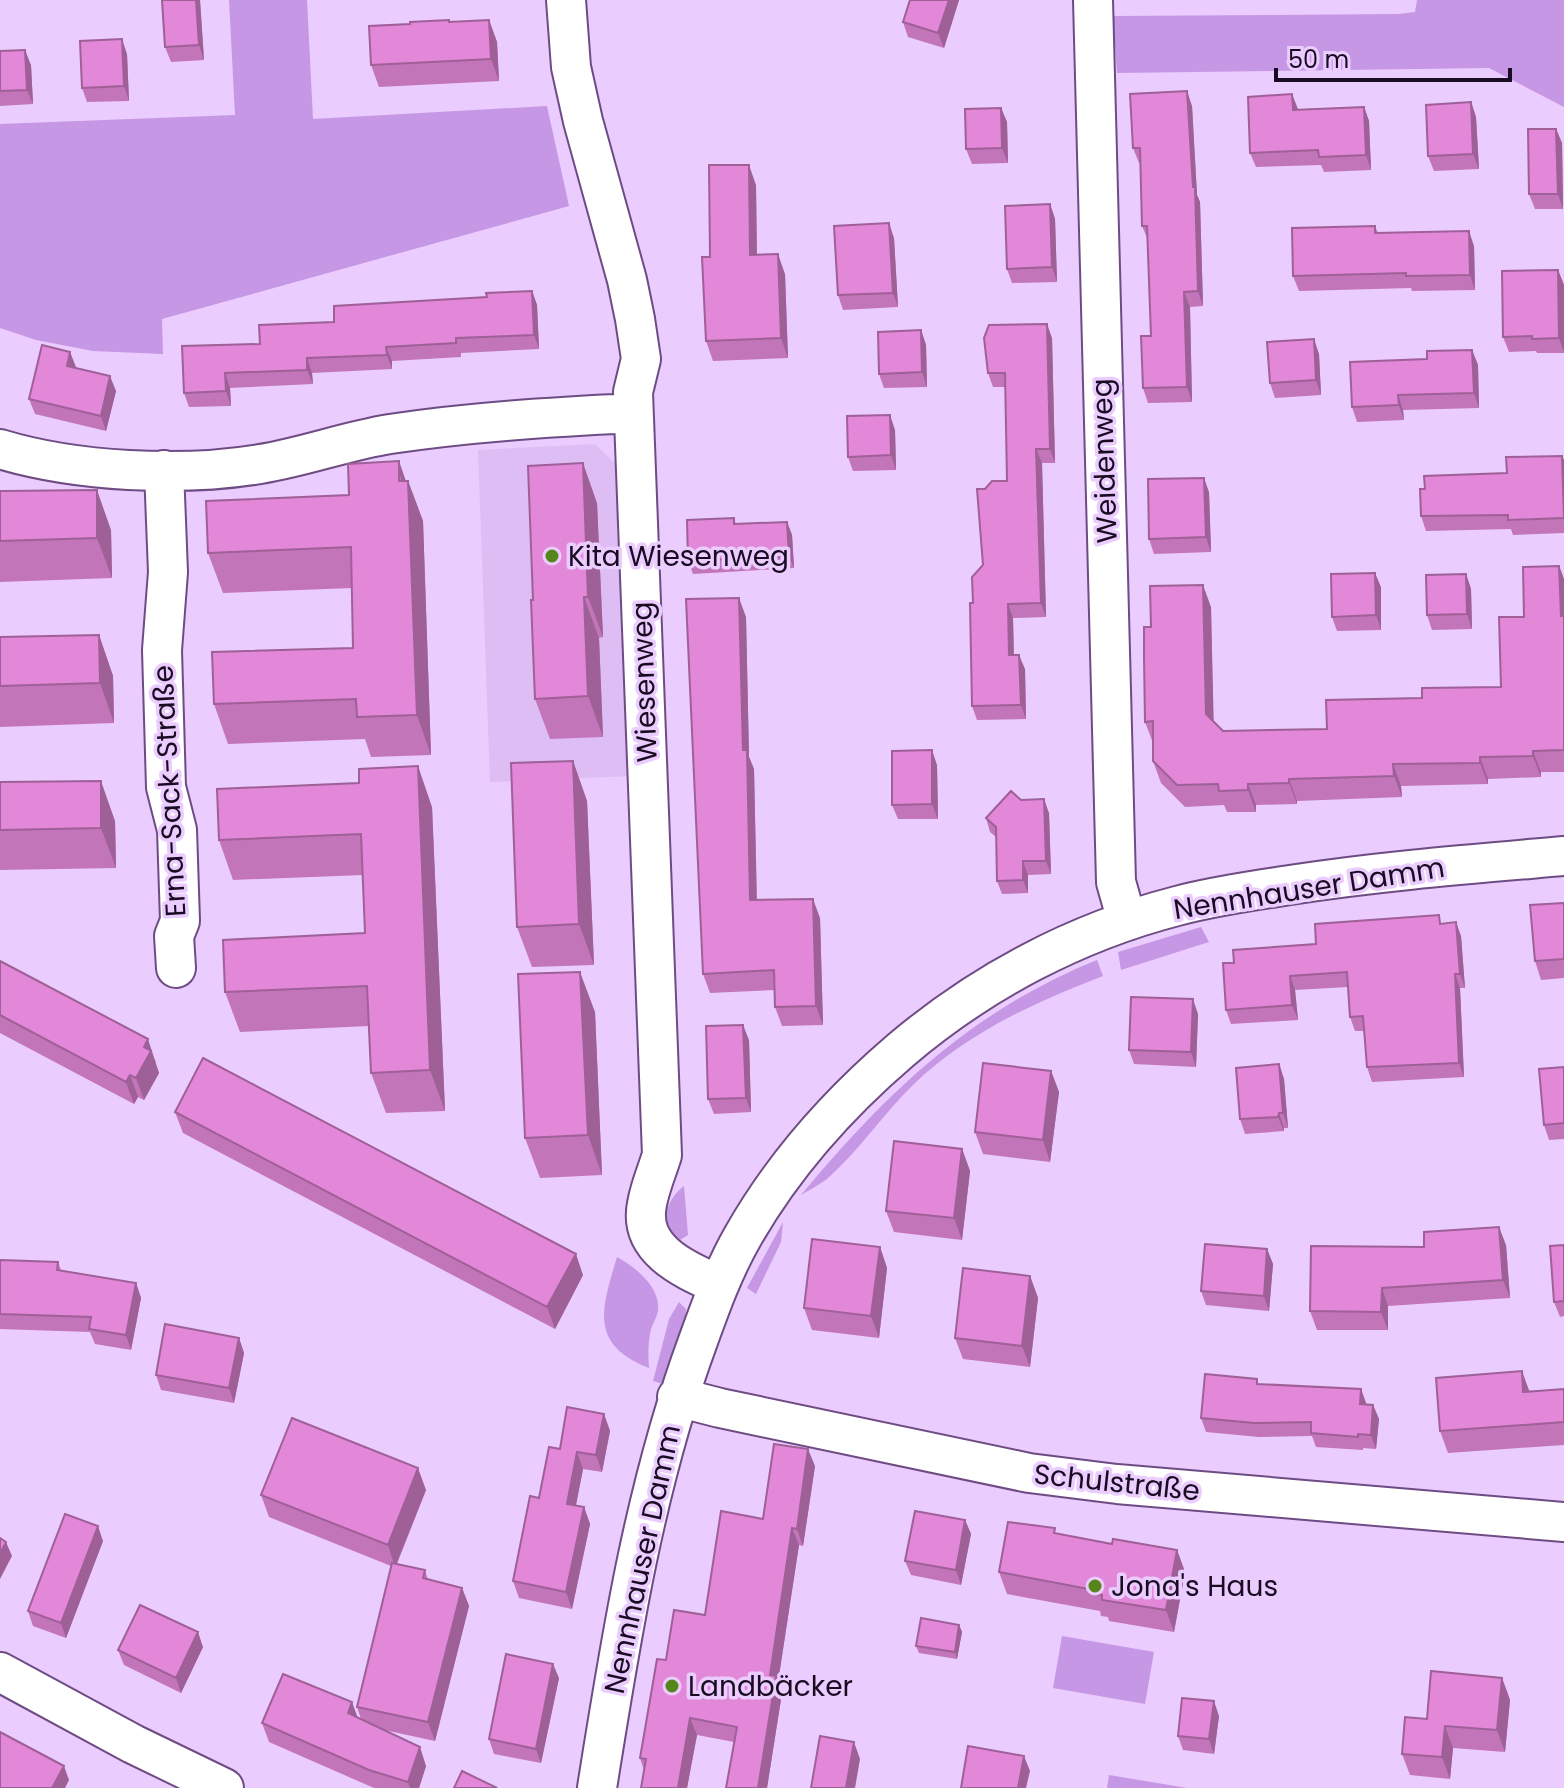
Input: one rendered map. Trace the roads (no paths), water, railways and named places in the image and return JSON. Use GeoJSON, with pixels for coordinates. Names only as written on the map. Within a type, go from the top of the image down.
{"type":"FeatureCollection","features":[{"type":"Feature","properties":{"kind":"street","name":"Wiesenweg"},"geometry":{"type":"LineString","coordinates":[[566,0],[571,67],[627,280],[641,359],[633,392],[633,413],[662,1155],[646,1217],[658,1251],[692,1273],[719,1285]]}},
{"type":"Feature","properties":{"kind":"street","name":"Weidenweg"},"geometry":{"type":"LineString","coordinates":[[1093,0],[1116,882],[1127,921]]}},
{"type":"Feature","properties":{"kind":"street"},"geometry":{"type":"LineString","coordinates":[[0,449],[23,456],[97,468],[164,470],[264,463],[346,443],[454,425],[633,413]]}},
{"type":"Feature","properties":{"kind":"street","name":"Erna-Sack-Straße"},"geometry":{"type":"LineString","coordinates":[[164,470],[168,572],[162,650],[166,787],[177,843],[180,921],[174,936],[176,968]]}},
{"type":"Feature","properties":{"kind":"street","name":"Nennhauser Damm"},"geometry":{"type":"LineString","coordinates":[[597,1788],[646,1510],[677,1397],[719,1285],[743,1237],[790,1165],[847,1100],[884,1065],[952,1010],[992,984],[1037,959],[1127,921],[1179,905],[1305,883],[1564,856]]}},
{"type":"Feature","properties":{"kind":"street","name":"Schulstraße"},"geometry":{"type":"LineString","coordinates":[[677,1397],[1029,1473],[1117,1484],[1564,1522]]}},
{"type":"Feature","properties":{"kind":"street"},"geometry":{"type":"LineString","coordinates":[[0,1672],[133,1744],[224,1788]]}},
{"type":"Feature","properties":{"kind":"place","name":"Kita Wiesenweg"},"geometry":{"type":"Point","coordinates":[552,556]}},
{"type":"Feature","properties":{"kind":"place","name":"Jona's Haus"},"geometry":{"type":"Point","coordinates":[1095,1586]}},
{"type":"Feature","properties":{"kind":"place","name":"Landbäcker"},"geometry":{"type":"Point","coordinates":[672,1686]}}]}
